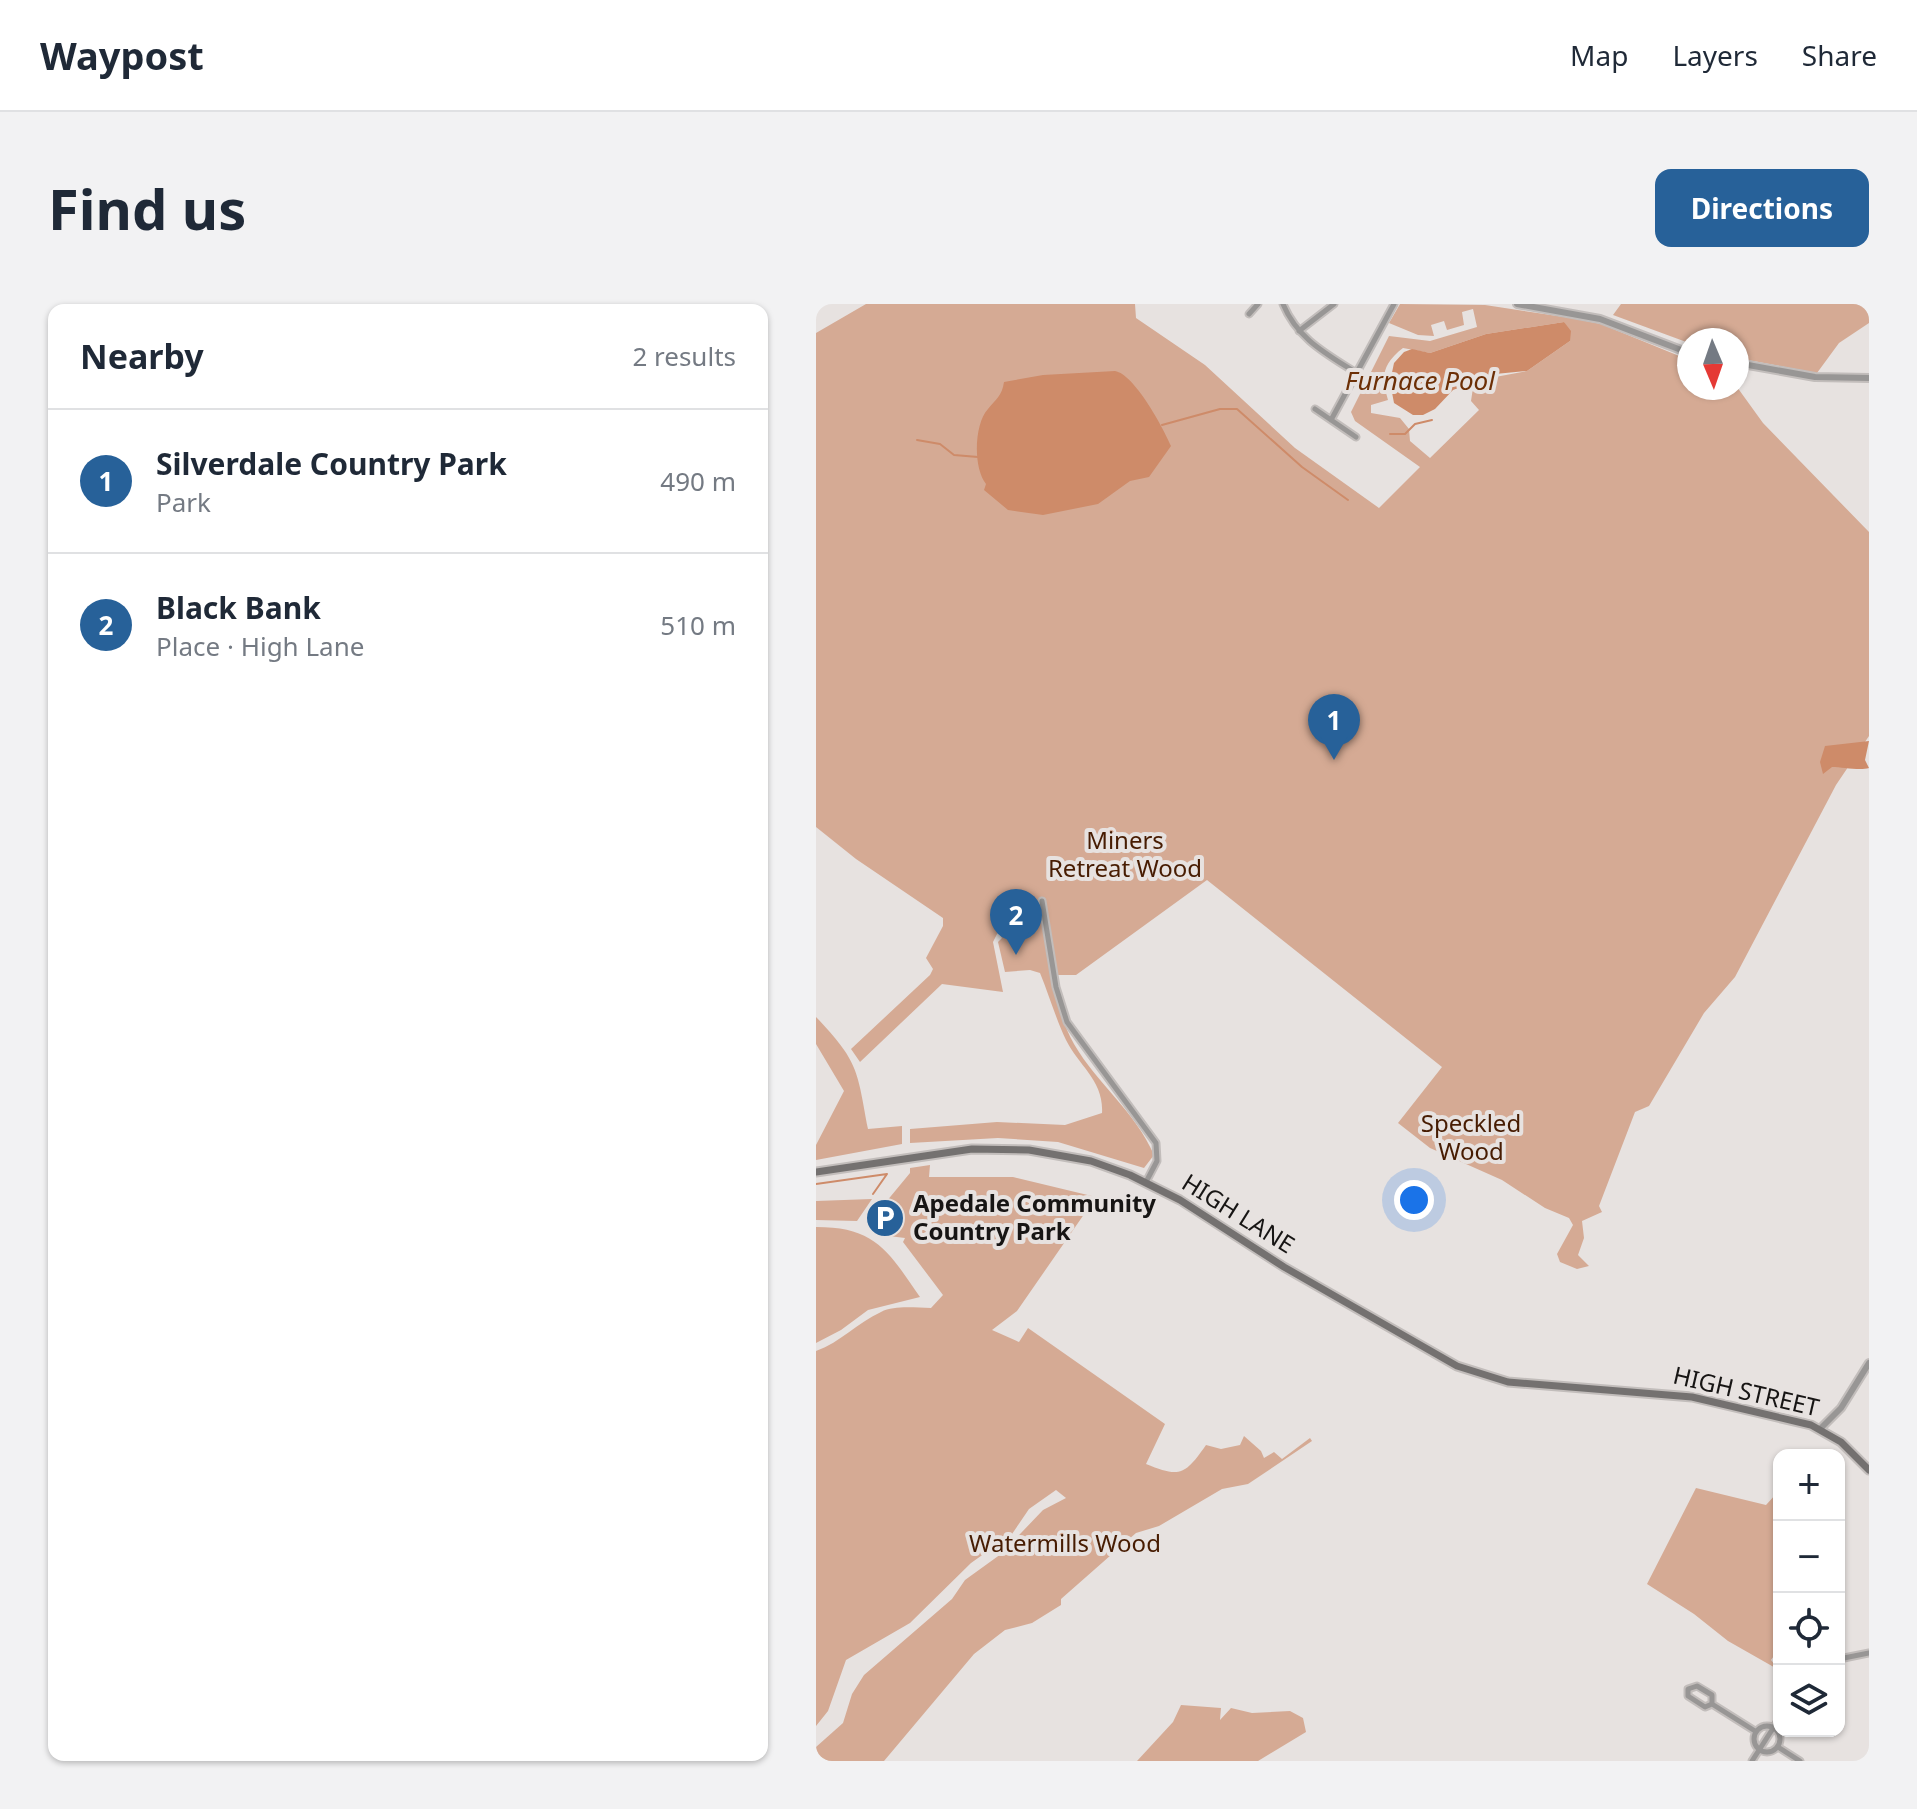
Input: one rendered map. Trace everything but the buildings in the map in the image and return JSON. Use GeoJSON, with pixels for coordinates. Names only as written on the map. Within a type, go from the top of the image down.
{"type":"FeatureCollection","features":[{"type":"Feature","properties":{"kind":"main road"},"geometry":{"type":"LineString","coordinates":[[816,1172],[939,1152],[1003,1149],[1071,1157],[1146,1182]]}},
{"type":"Feature","properties":{"kind":"main road","name":"HIGH LANE"},"geometry":{"type":"LineString","coordinates":[[1146,1182],[1457,1366],[1508,1382],[1600,1389]]}},
{"type":"Feature","properties":{"kind":"main road","name":"HIGH STREET"},"geometry":{"type":"LineString","coordinates":[[1600,1389],[1692,1397],[1821,1428],[1841,1442],[1869,1470]]}},
{"type":"Feature","properties":{"kind":"street"},"geometry":{"type":"LineString","coordinates":[[1249,314],[1258,304]]}},
{"type":"Feature","properties":{"kind":"street"},"geometry":{"type":"LineString","coordinates":[[1283,304],[1299,331],[1314,346],[1355,372]]}},
{"type":"Feature","properties":{"kind":"street"},"geometry":{"type":"LineString","coordinates":[[1299,331],[1334,304]]}},
{"type":"Feature","properties":{"kind":"street"},"geometry":{"type":"LineString","coordinates":[[1331,420],[1394,304]]}},
{"type":"Feature","properties":{"kind":"street"},"geometry":{"type":"LineString","coordinates":[[1517,304],[1560,307],[1625,326],[1677,348]]}},
{"type":"Feature","properties":{"kind":"street"},"geometry":{"type":"LineString","coordinates":[[1749,365],[1815,377],[1869,378]]}},
{"type":"Feature","properties":{"kind":"street"},"geometry":{"type":"LineString","coordinates":[[1315,409],[1356,437]]}},
{"type":"Feature","properties":{"kind":"street","name":"HIGH LANE"},"geometry":{"type":"LineString","coordinates":[[1042,901],[1056,987],[1067,1022],[1156,1143],[1157,1161],[1146,1182]]}},
{"type":"Feature","properties":{"kind":"street"},"geometry":{"type":"LineString","coordinates":[[1821,1428],[1841,1408],[1869,1363]]}},
{"type":"Feature","properties":{"kind":"street"},"geometry":{"type":"LineString","coordinates":[[1845,1658],[1869,1653]]}},
{"type":"Feature","properties":{"kind":"street"},"geometry":{"type":"LineString","coordinates":[[1697,1686],[1712,1695],[1712,1704],[1705,1707],[1688,1696],[1688,1689],[1697,1686]]}},
{"type":"Feature","properties":{"kind":"street"},"geometry":{"type":"LineString","coordinates":[[1712,1704],[1755,1731]]}},
{"type":"Feature","properties":{"kind":"street"},"geometry":{"type":"LineString","coordinates":[[1752,1761],[1773,1728],[1764,1726],[1755,1731]]}},
{"type":"Feature","properties":{"kind":"street"},"geometry":{"type":"LineString","coordinates":[[1755,1731],[1754,1740],[1759,1748],[1771,1751],[1778,1747],[1780,1737]]}},
{"type":"Feature","properties":{"kind":"street"},"geometry":{"type":"LineString","coordinates":[[1778,1747],[1800,1761]]}},
{"type":"Feature","properties":{"kind":"green space"},"geometry":{"type":"Polygon","coordinates":[[[866,304],[1135,304],[1136,318],[1205,365],[1295,448],[1379,508],[1420,467],[1355,421],[1351,412],[1389,336],[1430,341],[1477,327],[1473,309],[1462,312],[1464,325],[1447,330],[1444,321],[1431,325],[1434,336],[1418,335],[1389,323],[1400,304],[1485,305],[1601,324],[1677,355],[1677,400],[1746,400],[1763,423],[1869,532],[1869,736],[1836,785],[1735,977],[1704,1013],[1649,1106],[1635,1112],[1599,1206],[1602,1212],[1582,1221],[1584,1238],[1578,1255],[1589,1266],[1577,1269],[1560,1262],[1557,1254],[1573,1225],[1569,1218],[1545,1208],[1502,1180],[1430,1148],[1398,1123],[1442,1067],[1207,880],[1076,975],[1057,975],[1043,924],[1061,1016],[1083,1058],[1146,1139],[1154,1155],[1144,1168],[1058,1142],[998,1138],[910,1143],[910,1129],[997,1122],[1065,1125],[1102,1113],[1102,1102],[1095,1083],[1066,1040],[1040,973],[1030,970],[1005,972],[998,942],[1002,938],[998,932],[993,942],[1003,992],[942,984],[860,1062],[851,1049],[930,975],[933,969],[926,958],[943,926],[943,918],[856,859],[816,827],[816,333],[866,304]],[[1564,322],[1486,334],[1430,353],[1403,348],[1385,371],[1388,400],[1371,405],[1371,413],[1400,418],[1409,429],[1410,441],[1430,458],[1479,410],[1471,401],[1474,381],[1527,371],[1570,341],[1564,322]]]}},
{"type":"Feature","properties":{"kind":"green space"},"geometry":{"type":"Polygon","coordinates":[[[1621,304],[1869,304],[1869,323],[1839,343],[1817,373],[1749,360],[1749,328],[1677,328],[1677,339],[1613,315],[1621,304]]]}},
{"type":"Feature","properties":{"kind":"green space"},"geometry":{"type":"Polygon","coordinates":[[[816,1017],[841,1045],[854,1068],[868,1129],[902,1126],[902,1144],[816,1160],[816,1145],[844,1091],[816,1044],[816,1017]]]}},
{"type":"Feature","properties":{"kind":"green space","name":"Watermills Wood"},"geometry":{"type":"Polygon","coordinates":[[[930,1165],[929,1177],[1013,1177],[1096,1197],[1017,1311],[992,1330],[1019,1342],[1028,1328],[1165,1424],[1146,1464],[1167,1471],[1181,1471],[1193,1463],[1206,1445],[1221,1449],[1240,1445],[1244,1436],[1261,1451],[1264,1458],[1274,1452],[1282,1459],[1310,1438],[1312,1441],[1248,1484],[1222,1489],[1159,1526],[1136,1533],[1061,1599],[1061,1605],[1032,1623],[1005,1630],[974,1654],[884,1761],[816,1761],[816,1747],[843,1723],[852,1694],[864,1675],[952,1599],[965,1580],[1001,1554],[1043,1510],[1066,1498],[1056,1490],[1029,1509],[1012,1534],[971,1563],[910,1623],[846,1660],[828,1711],[816,1726],[816,1351],[881,1312],[899,1308],[931,1308],[943,1295],[903,1242],[905,1238],[889,1236],[904,1216],[886,1202],[910,1173],[910,1168],[930,1165]]]}},
{"type":"Feature","properties":{"kind":"green space"},"geometry":{"type":"Polygon","coordinates":[[[872,1199],[857,1221],[816,1220],[816,1201],[872,1199]]]}},
{"type":"Feature","properties":{"kind":"green space"},"geometry":{"type":"Polygon","coordinates":[[[816,1227],[853,1231],[867,1237],[889,1255],[920,1297],[868,1310],[841,1330],[816,1343],[816,1227]]]}},
{"type":"Feature","properties":{"kind":"green space"},"geometry":{"type":"Polygon","coordinates":[[[1696,1488],[1766,1505],[1773,1497],[1773,1667],[1728,1641],[1694,1614],[1647,1584],[1696,1488]]]}},
{"type":"Feature","properties":{"kind":"green space"},"geometry":{"type":"Polygon","coordinates":[[[1181,1705],[1221,1708],[1220,1720],[1231,1708],[1252,1713],[1290,1711],[1303,1718],[1306,1732],[1258,1761],[1137,1761],[1173,1722],[1181,1705]]]}},
{"type":"Feature","properties":{"kind":"water","name":"Furnace Pool"},"geometry":{"type":"Polygon","coordinates":[[[1564,322],[1571,331],[1570,341],[1527,371],[1495,374],[1453,390],[1435,409],[1423,415],[1413,415],[1394,403],[1390,382],[1394,363],[1404,352],[1412,349],[1430,353],[1486,334],[1564,322]]]}},
{"type":"Feature","properties":{"kind":"water"},"geometry":{"type":"Polygon","coordinates":[[[1115,371],[1123,374],[1139,391],[1171,446],[1149,477],[1130,481],[1098,504],[1043,515],[1008,510],[984,490],[986,484],[977,457],[978,435],[983,416],[1000,394],[1004,382],[1043,375],[1115,371]]]}},
{"type":"Feature","properties":{"kind":"water"},"geometry":{"type":"Polygon","coordinates":[[[1869,741],[1865,760],[1869,768],[1832,767],[1823,774],[1820,762],[1825,746],[1869,741]]]}},
{"type":"Feature","properties":{"kind":"waterway"},"geometry":{"type":"LineString","coordinates":[[1162,425],[1220,409],[1237,409],[1302,467],[1348,500]]}},
{"type":"Feature","properties":{"kind":"waterway"},"geometry":{"type":"LineString","coordinates":[[1390,434],[1405,434],[1415,424],[1432,420]]}},
{"type":"Feature","properties":{"kind":"waterway"},"geometry":{"type":"LineString","coordinates":[[917,440],[940,444],[954,455],[978,457]]}},
{"type":"Feature","properties":{"kind":"waterway"},"geometry":{"type":"LineString","coordinates":[[816,1184],[887,1174],[873,1194]]}},
{"type":"Feature","properties":{"kind":"place","name":"Silverdale Country Park"},"geometry":{"type":"Point","coordinates":[1334,760]}},
{"type":"Feature","properties":{"kind":"place","name":"Black Bank"},"geometry":{"type":"Point","coordinates":[1016,955]}},
{"type":"Feature","properties":{"kind":"place","name":"Apedale Community Country Park"},"geometry":{"type":"Point","coordinates":[885,1218]}},
{"type":"Feature","properties":{"kind":"park label","name":"Miners Retreat Wood"},"geometry":{"type":"Point","coordinates":[1125,855]}},
{"type":"Feature","properties":{"kind":"park label","name":"Speckled Wood"},"geometry":{"type":"Point","coordinates":[1471,1138]}}]}
